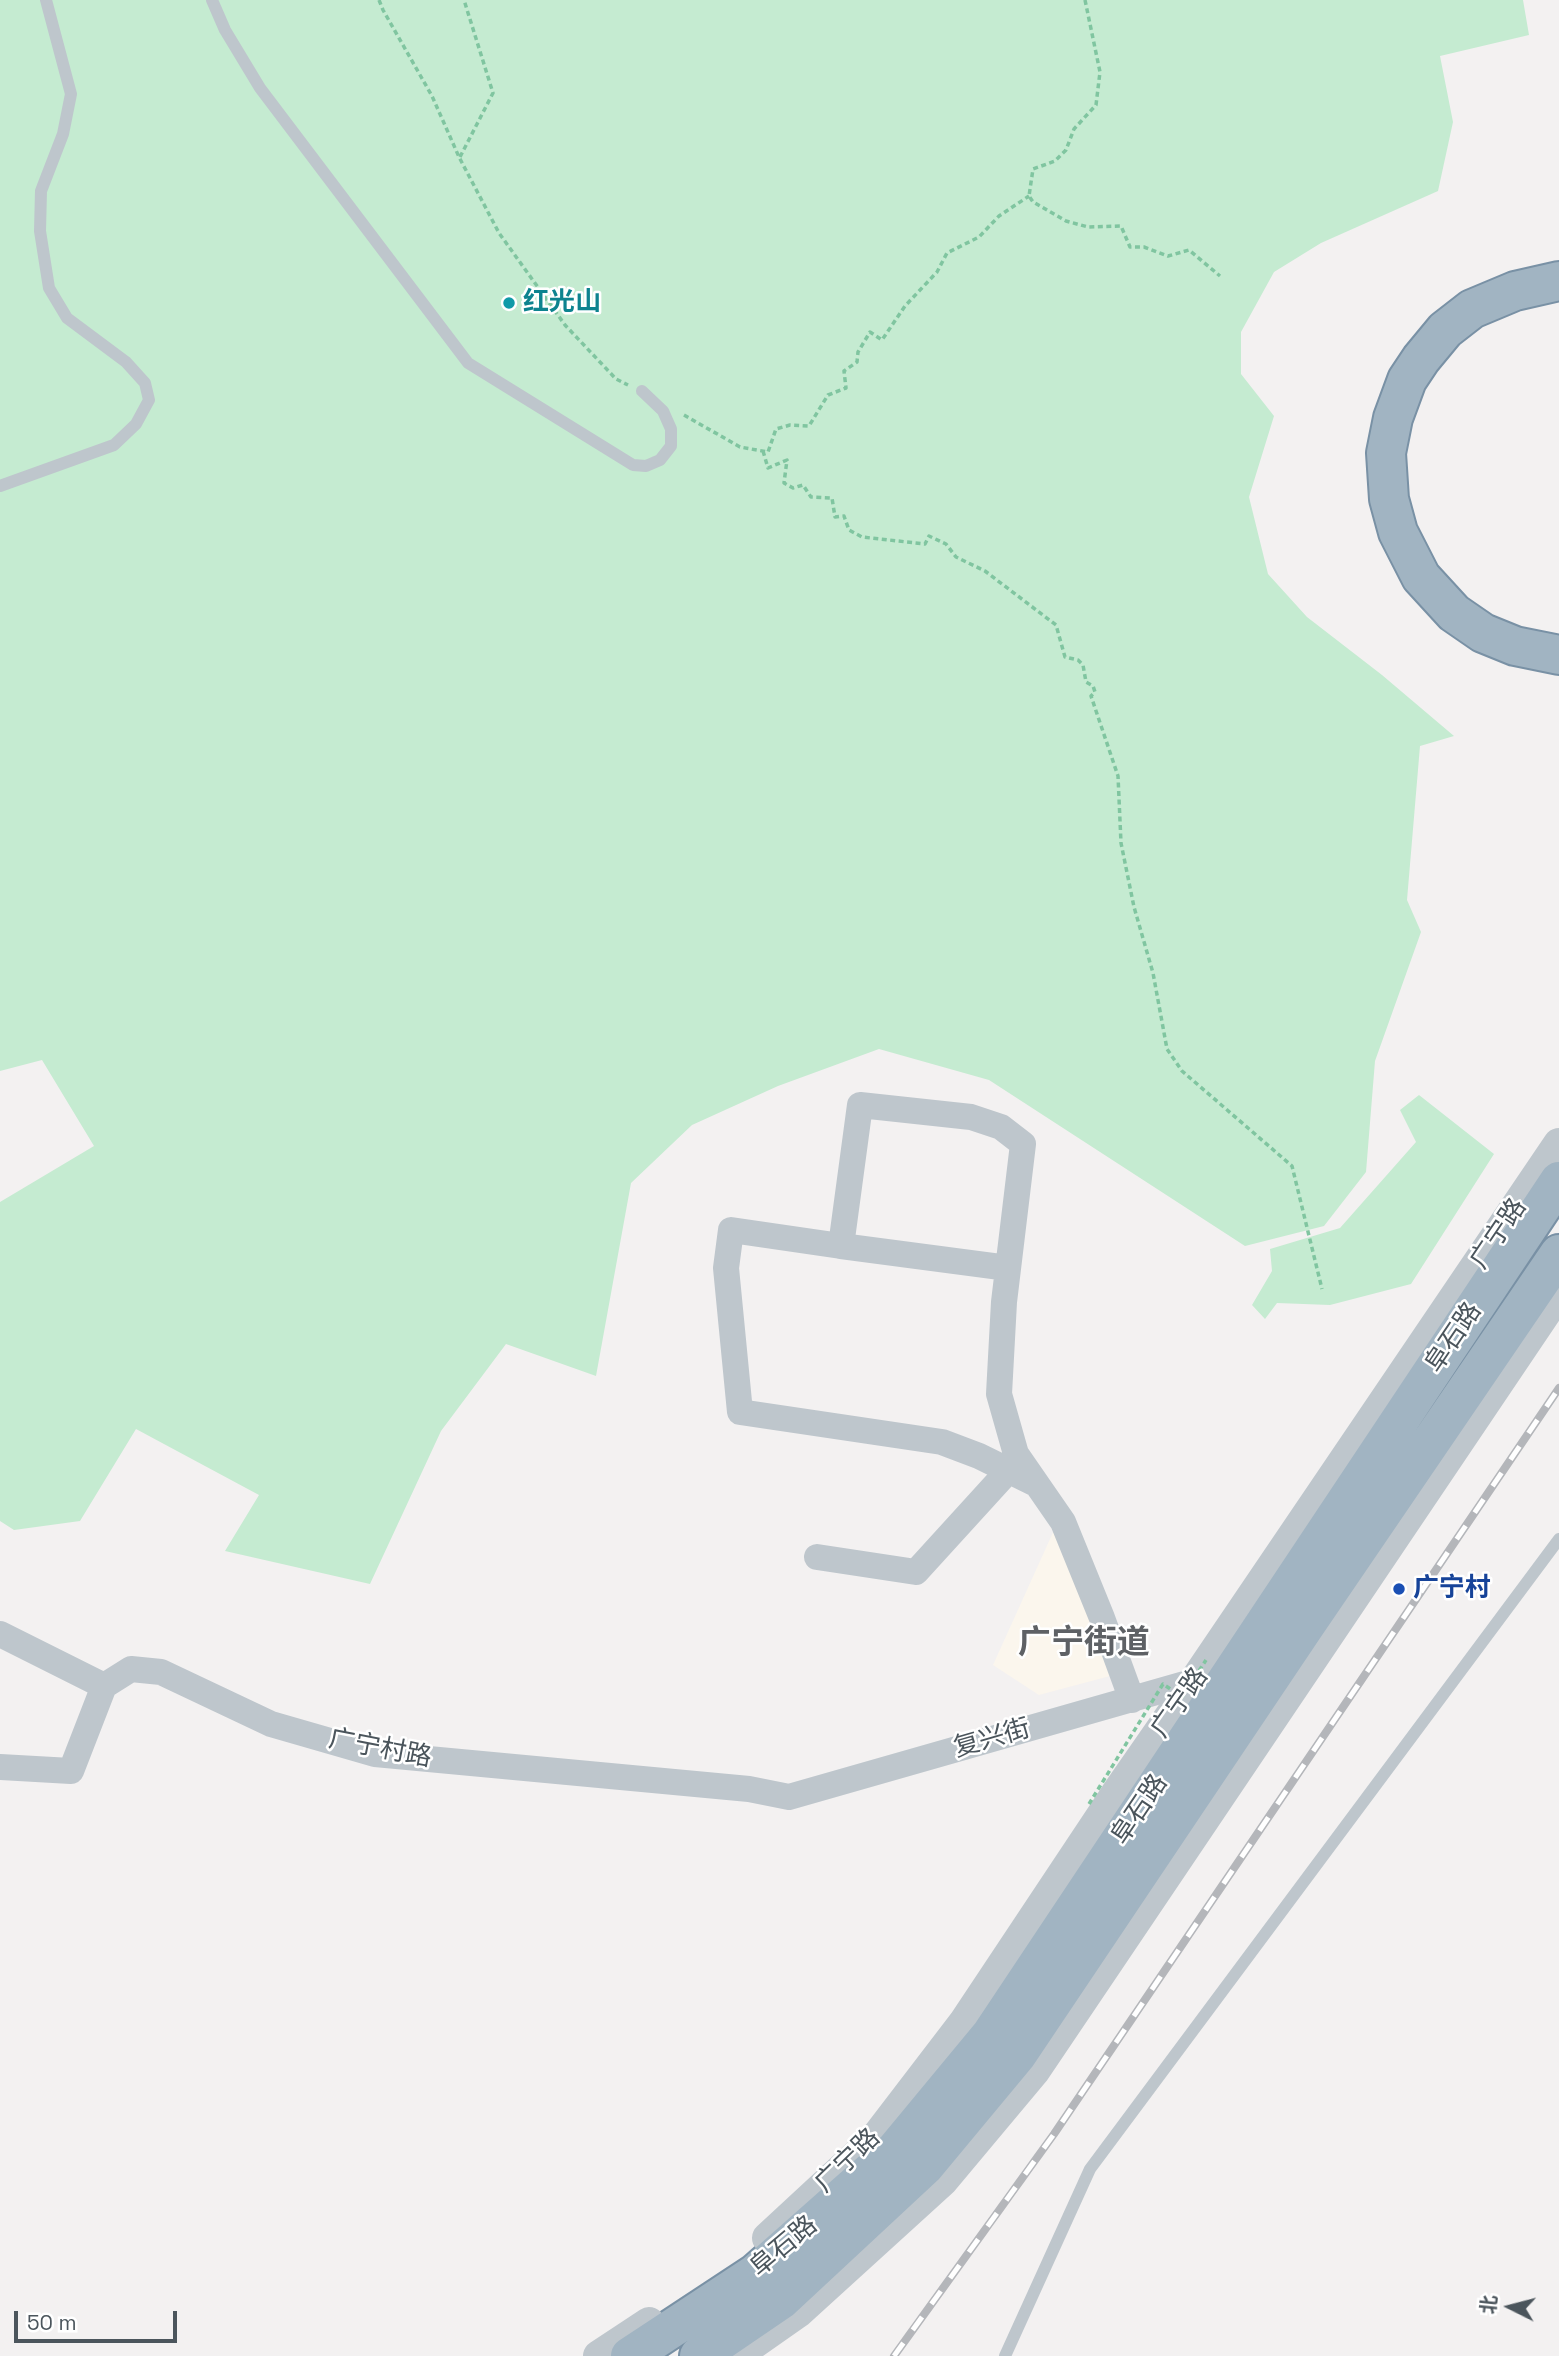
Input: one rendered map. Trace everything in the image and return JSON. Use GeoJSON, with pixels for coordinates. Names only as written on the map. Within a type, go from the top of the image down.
{"type":"FeatureCollection","features":[{"type":"Feature","properties":{"kind":"highway"},"geometry":{"type":"LineString","coordinates":[[1559,281],[1514,291],[1472,309],[1445,330],[1407,380],[1393,418],[1387,453],[1392,510],[1398,531],[1421,577],[1454,613],[1483,633],[1515,646],[1559,655]]}},
{"type":"Feature","properties":{"kind":"highway","name":"阜石路"},"geometry":{"type":"LineString","coordinates":[[630,2356],[756,2273],[895,2150],[991,2034],[1559,1181]]}},
{"type":"Feature","properties":{"kind":"highway","name":"阜石路"},"geometry":{"type":"LineString","coordinates":[[699,2356],[781,2300],[925,2166],[1018,2054],[1559,1254]]}},
{"type":"Feature","properties":{"kind":"street"},"geometry":{"type":"LineString","coordinates":[[841,1246],[860,1105],[971,1117],[1001,1127],[1023,1144],[1008,1268],[999,1394],[1016,1454],[1063,1522],[1132,1700]]}},
{"type":"Feature","properties":{"kind":"street","name":"广宁路"},"geometry":{"type":"LineString","coordinates":[[599,2356],[741,2263],[876,2138],[964,2023],[1117,1793],[1559,1144]]}},
{"type":"Feature","properties":{"kind":"street"},"geometry":{"type":"LineString","coordinates":[[1008,1268],[731,1230],[726,1268],[740,1412],[942,1442],[1034,1483]]}},
{"type":"Feature","properties":{"kind":"street"},"geometry":{"type":"LineString","coordinates":[[735,2356],[797,2312],[942,2181],[1034,2071],[1559,1292]]}},
{"type":"Feature","properties":{"kind":"street"},"geometry":{"type":"LineString","coordinates":[[817,1557],[916,1572],[1008,1471]]}},
{"type":"Feature","properties":{"kind":"street"},"geometry":{"type":"LineString","coordinates":[[0,1634],[104,1686],[71,1771],[0,1767]]}},
{"type":"Feature","properties":{"kind":"street","name":"广宁村路"},"geometry":{"type":"LineString","coordinates":[[104,1686],[131,1669],[161,1672],[271,1724],[375,1754],[749,1789],[789,1797]]}},
{"type":"Feature","properties":{"kind":"street","name":"复兴街"},"geometry":{"type":"LineString","coordinates":[[789,1797],[1132,1700],[1201,1670]]}},
{"type":"Feature","properties":{"kind":"lane"},"geometry":{"type":"LineString","coordinates":[[0,486],[114,444],[136,424],[149,400],[145,383],[136,372],[68,318],[49,288],[40,231],[41,191],[63,134],[71,94],[46,0]]}},
{"type":"Feature","properties":{"kind":"lane"},"geometry":{"type":"LineString","coordinates":[[212,0],[225,30],[260,88],[468,363],[633,464],[646,466],[660,460],[671,446],[671,429],[663,411],[642,391]]}},
{"type":"Feature","properties":{"kind":"lane"},"geometry":{"type":"LineString","coordinates":[[1004,2356],[1090,2169],[1559,1539]]}},
{"type":"Feature","properties":{"kind":"path"},"geometry":{"type":"LineString","coordinates":[[379,0],[432,96],[499,233],[565,325],[616,379],[740,447],[768,452],[776,429],[790,425],[809,426],[828,395],[846,387],[844,371],[857,362],[858,352],[870,332],[883,341],[905,306],[937,272],[947,253],[979,237],[999,216],[1029,196]]}},
{"type":"Feature","properties":{"kind":"path"},"geometry":{"type":"LineString","coordinates":[[460,158],[493,93],[464,0]]}},
{"type":"Feature","properties":{"kind":"path"},"geometry":{"type":"LineString","coordinates":[[1085,0],[1100,72],[1096,104],[1074,129],[1066,150],[1055,161],[1033,169],[1029,196],[1033,202],[1066,221],[1088,227],[1121,226],[1130,247],[1144,247],[1168,256],[1189,250],[1220,276]]}},
{"type":"Feature","properties":{"kind":"path"},"geometry":{"type":"LineString","coordinates":[[763,451],[768,468],[787,460],[784,483],[793,488],[803,485],[811,498],[832,498],[835,517],[844,516],[849,530],[862,537],[925,544],[929,536],[946,544],[956,557],[985,571],[1056,625],[1065,657],[1078,660],[1083,665],[1086,682],[1093,686],[1096,692],[1091,696],[1118,776],[1121,843],[1134,907],[1153,973],[1167,1049],[1182,1070],[1292,1166],[1322,1289]]}},
{"type":"Feature","properties":{"kind":"path"},"geometry":{"type":"LineString","coordinates":[[1089,1804],[1163,1684],[1182,1697],[1201,1670]]}},
{"type":"Feature","properties":{"kind":"shaded area"},"geometry":{"type":"Polygon","coordinates":[[[1055,1528],[1114,1675],[1039,1695],[993,1665],[1055,1528]]]}},
{"type":"Feature","properties":{"kind":"green space"},"geometry":{"type":"Polygon","coordinates":[[[0,0],[1523,0],[1529,35],[1440,56],[1453,122],[1438,191],[1321,243],[1274,272],[1241,332],[1241,374],[1274,416],[1249,497],[1268,574],[1307,617],[1382,675],[1454,736],[1420,746],[1407,900],[1421,932],[1375,1061],[1366,1172],[1324,1226],[1245,1246],[989,1080],[879,1049],[778,1086],[692,1125],[631,1183],[596,1376],[506,1344],[441,1431],[370,1584],[225,1551],[259,1495],[136,1429],[80,1521],[14,1530],[0,1521],[0,1202],[94,1146],[42,1060],[0,1071],[0,0]]]}},
{"type":"Feature","properties":{"kind":"green space"},"geometry":{"type":"Polygon","coordinates":[[[1419,1095],[1494,1154],[1411,1284],[1330,1305],[1277,1303],[1265,1319],[1252,1305],[1272,1271],[1270,1249],[1340,1228],[1416,1142],[1400,1110],[1419,1095]]]}},
{"type":"Feature","properties":{"kind":"railway"},"geometry":{"type":"LineString","coordinates":[[894,2356],[1054,2134],[1559,1388]]}},
{"type":"Feature","properties":{"kind":"place","name":"红光山"},"geometry":{"type":"Point","coordinates":[509,303]}},
{"type":"Feature","properties":{"kind":"place","name":"广宁村"},"geometry":{"type":"Point","coordinates":[1399,1589]}},
{"type":"Feature","properties":{"kind":"district","name":"广宁街道"},"geometry":{"type":"Point","coordinates":[1084,1644]}}]}
